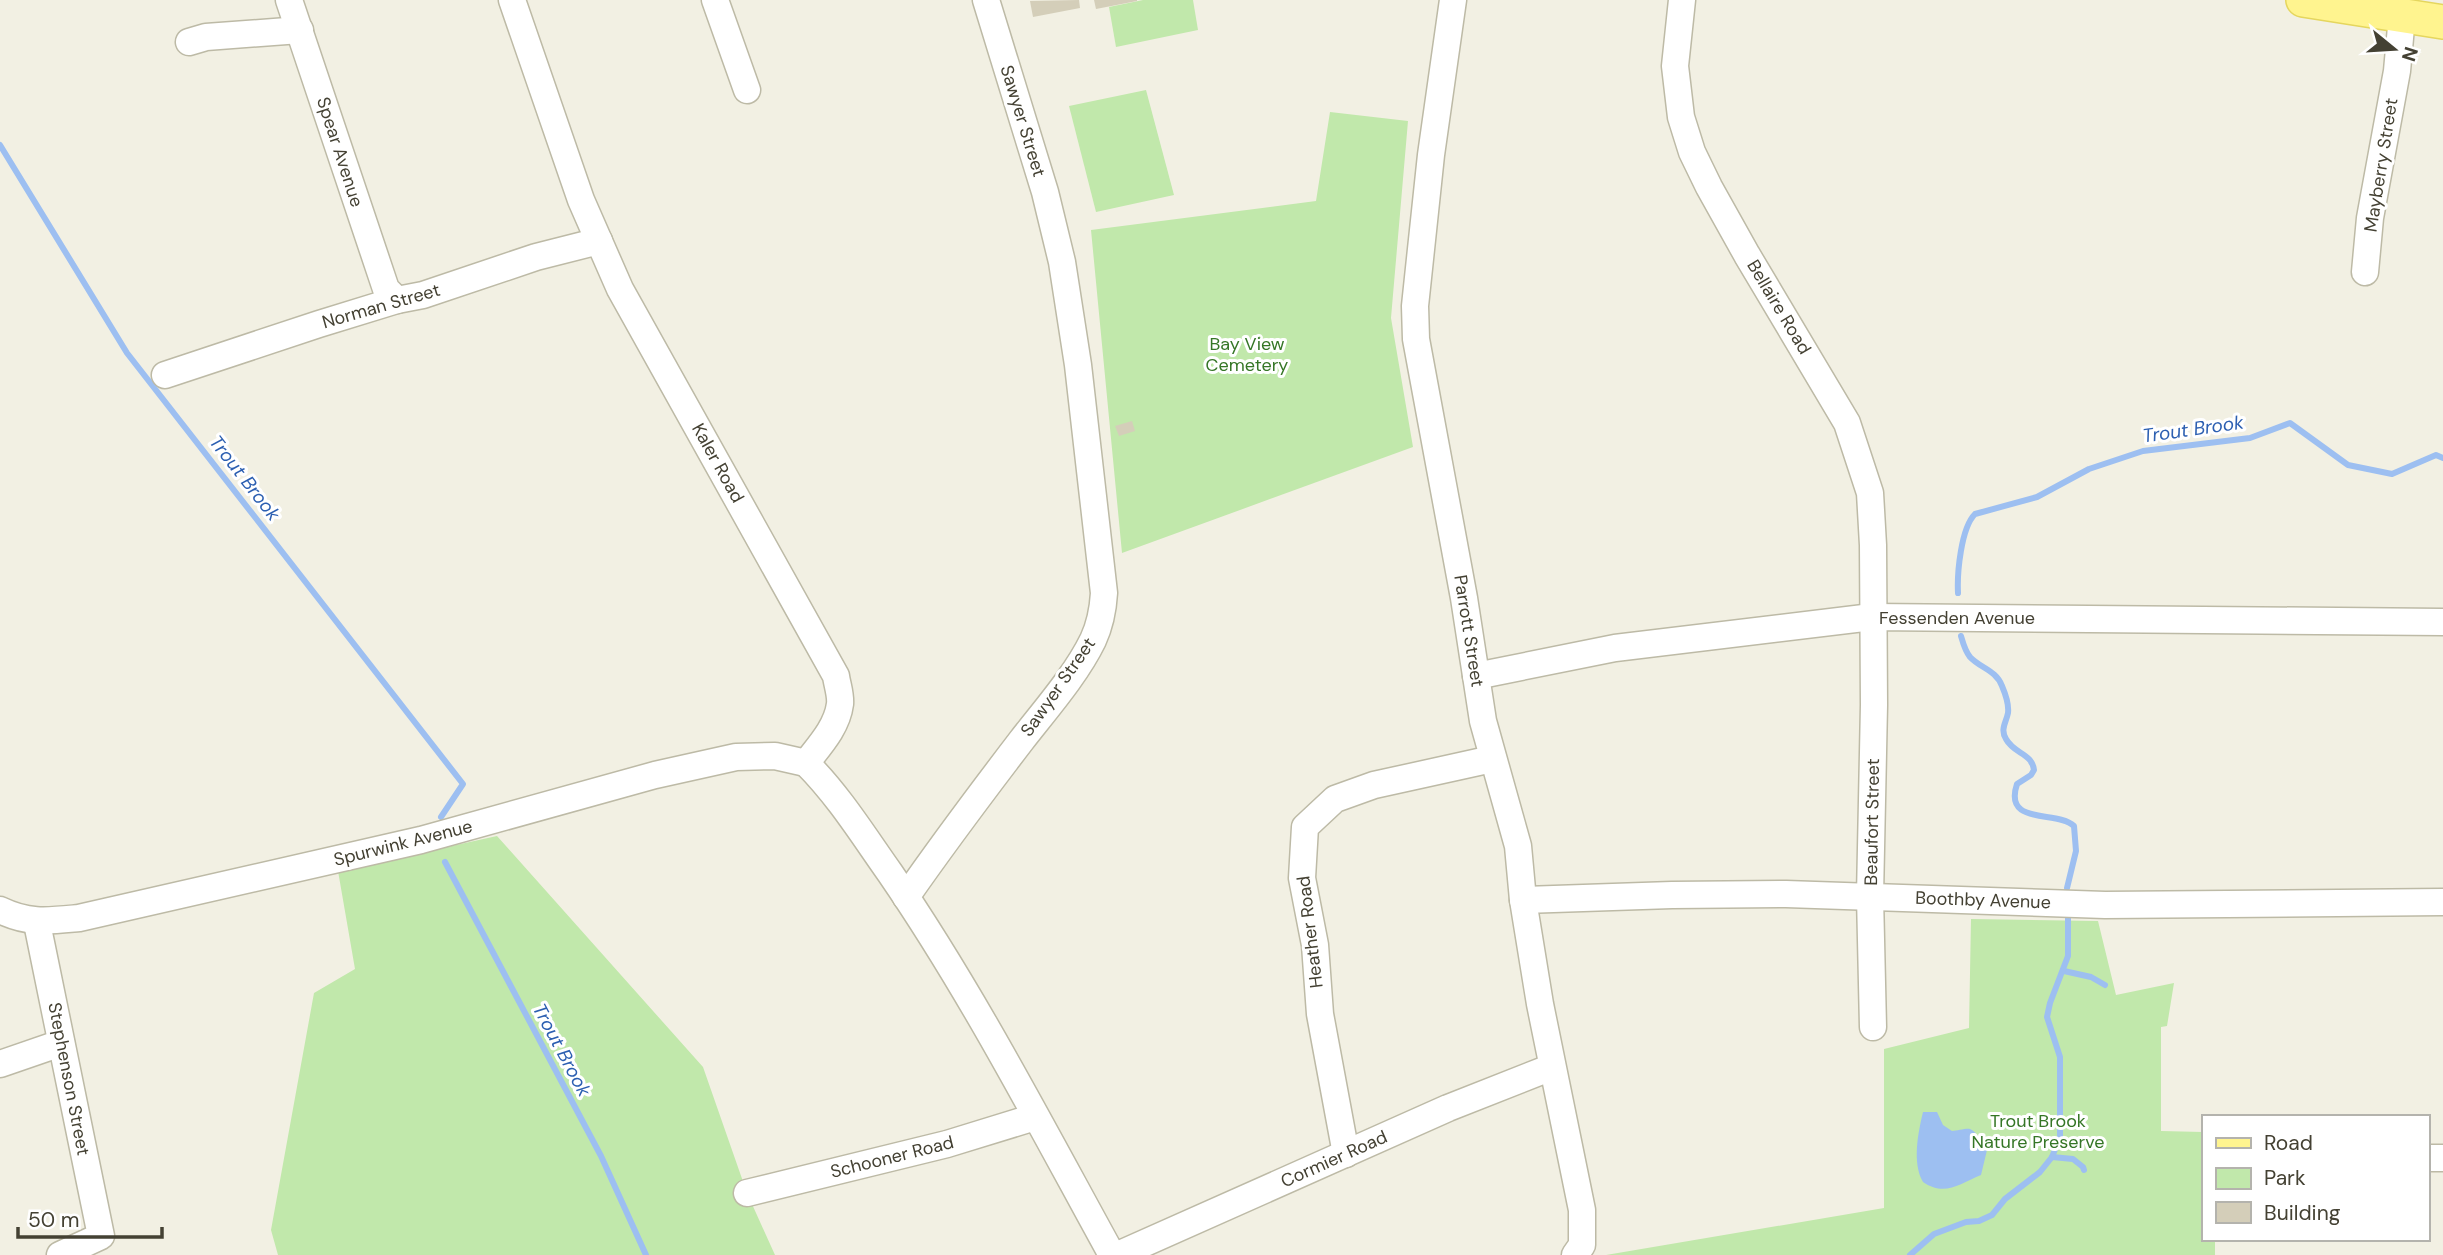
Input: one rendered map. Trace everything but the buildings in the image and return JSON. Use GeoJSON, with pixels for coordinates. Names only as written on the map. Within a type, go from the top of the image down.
{"type":"FeatureCollection","features":[{"type":"Feature","properties":{"kind":"main road"},"geometry":{"type":"LineString","coordinates":[[2303,0],[2443,22]]}},
{"type":"Feature","properties":{"kind":"street","name":"Spear Avenue"},"geometry":{"type":"LineString","coordinates":[[289,0],[386,289],[397,300]]}},
{"type":"Feature","properties":{"kind":"street","name":"Kaler Road"},"geometry":{"type":"LineString","coordinates":[[512,0],[581,200],[620,289],[836,676],[841,702],[827,737],[807,763]]}},
{"type":"Feature","properties":{"kind":"street"},"geometry":{"type":"LineString","coordinates":[[715,0],[747,90]]}},
{"type":"Feature","properties":{"kind":"street","name":"Sawyer Street"},"geometry":{"type":"LineString","coordinates":[[906,897],[1084,655],[1093,641],[1103,610],[1104,593],[1093,492],[1062,262],[1045,192],[986,0]]}},
{"type":"Feature","properties":{"kind":"street","name":"Parrott Street"},"geometry":{"type":"LineString","coordinates":[[1453,0],[1431,155],[1415,306],[1418,352],[1465,598],[1483,721],[1518,846],[1523,901],[1552,1067],[1582,1210],[1582,1245],[1575,1255]]}},
{"type":"Feature","properties":{"kind":"street","name":"Bellaire Road"},"geometry":{"type":"LineString","coordinates":[[1682,0],[1675,66],[1681,117],[1692,152],[1709,187],[1847,423],[1870,493],[1873,545],[1872,617]]}},
{"type":"Feature","properties":{"kind":"street","name":"Mayberry Street"},"geometry":{"type":"LineString","coordinates":[[2365,272],[2377,177],[2397,71],[2402,16]]}},
{"type":"Feature","properties":{"kind":"street"},"geometry":{"type":"LineString","coordinates":[[189,42],[206,37],[300,30]]}},
{"type":"Feature","properties":{"kind":"street","name":"Norman Street"},"geometry":{"type":"LineString","coordinates":[[165,375],[397,300],[423,295],[536,257],[599,240]]}},
{"type":"Feature","properties":{"kind":"street","name":"Fessenden Avenue"},"geometry":{"type":"LineString","coordinates":[[1476,676],[1615,648],[1872,617],[2443,622]]}},
{"type":"Feature","properties":{"kind":"street","name":"Beaufort Street"},"geometry":{"type":"LineString","coordinates":[[1872,617],[1874,705],[1870,897],[1873,1027]]}},
{"type":"Feature","properties":{"kind":"street","name":"Spurwink Avenue"},"geometry":{"type":"LineString","coordinates":[[0,910],[37,923],[79,918],[404,845],[655,775],[736,757],[775,756],[807,763]]}},
{"type":"Feature","properties":{"kind":"street","name":"Heather Road"},"geometry":{"type":"LineString","coordinates":[[1346,1154],[1320,1014],[1315,945],[1302,878],[1305,827],[1335,799],[1374,785],[1492,759]]}},
{"type":"Feature","properties":{"kind":"street"},"geometry":{"type":"LineString","coordinates":[[807,763],[830,786],[906,897],[959,982],[1112,1255]]}},
{"type":"Feature","properties":{"kind":"street","name":"Boothby Avenue"},"geometry":{"type":"LineString","coordinates":[[1523,901],[1672,895],[1870,897],[2105,905],[2443,902]]}},
{"type":"Feature","properties":{"kind":"street","name":"Stephenson Street"},"geometry":{"type":"LineString","coordinates":[[37,923],[101,1236],[60,1255]]}},
{"type":"Feature","properties":{"kind":"street"},"geometry":{"type":"LineString","coordinates":[[0,1064],[61,1043]]}},
{"type":"Feature","properties":{"kind":"street","name":"Cormier Road"},"geometry":{"type":"LineString","coordinates":[[1118,1255],[1448,1108],[1552,1067]]}},
{"type":"Feature","properties":{"kind":"street","name":"Schooner Road"},"geometry":{"type":"LineString","coordinates":[[747,1193],[947,1144],[1035,1117]]}},
{"type":"Feature","properties":{"kind":"green space"},"geometry":{"type":"Polygon","coordinates":[[[1143,0],[1193,0],[1198,30],[1116,47],[1109,7],[1143,0]]]}},
{"type":"Feature","properties":{"kind":"green space"},"geometry":{"type":"Polygon","coordinates":[[[1146,90],[1174,195],[1096,212],[1069,106],[1146,90]]]}},
{"type":"Feature","properties":{"kind":"green space","name":"Bay View Cemetery"},"geometry":{"type":"Polygon","coordinates":[[[1330,112],[1408,121],[1391,318],[1413,447],[1122,553],[1091,230],[1316,201],[1330,112]]]}},
{"type":"Feature","properties":{"kind":"green space"},"geometry":{"type":"Polygon","coordinates":[[[497,836],[703,1067],[747,1193],[775,1255],[278,1255],[271,1230],[314,993],[355,969],[338,871],[497,836]]]}},
{"type":"Feature","properties":{"kind":"green space","name":"Trout Brook Nature Preserve"},"geometry":{"type":"Polygon","coordinates":[[[1971,919],[2098,921],[2116,995],[2174,983],[2167,1026],[2161,1027],[2161,1131],[2202,1132],[2202,1241],[2215,1241],[2215,1255],[1606,1255],[1884,1208],[1884,1049],[1969,1028],[1971,919]]]}},
{"type":"Feature","properties":{"kind":"water"},"geometry":{"type":"Polygon","coordinates":[[[1923,1112],[1937,1112],[1943,1125],[1952,1131],[1970,1129],[1988,1146],[1981,1175],[1945,1189],[1923,1182],[1917,1157],[1923,1112]]]}},
{"type":"Feature","properties":{"kind":"waterway","name":"Trout Brook"},"geometry":{"type":"LineString","coordinates":[[0,145],[127,353],[463,784],[441,817]]}},
{"type":"Feature","properties":{"kind":"waterway","name":"Trout Brook"},"geometry":{"type":"LineString","coordinates":[[1958,593],[1963,540],[1975,514],[2037,497],[2089,469],[2143,451],[2250,438],[2290,423],[2348,465],[2392,474],[2436,455],[2443,458]]}},
{"type":"Feature","properties":{"kind":"waterway","name":"Trout Brook"},"geometry":{"type":"LineString","coordinates":[[1961,636],[1970,657],[1992,673],[2004,692],[2008,713],[2003,729],[2009,744],[2033,764],[2031,775],[2017,784],[2015,797],[2018,806],[2024,812],[2066,821],[2074,826],[2076,851],[2067,888]]}},
{"type":"Feature","properties":{"kind":"waterway","name":"Trout Brook"},"geometry":{"type":"LineString","coordinates":[[445,862],[601,1156],[646,1255]]}},
{"type":"Feature","properties":{"kind":"waterway","name":"Trout Brook"},"geometry":{"type":"LineString","coordinates":[[1910,1255],[1934,1234],[1992,1215],[2005,1199],[2040,1172],[2052,1157],[2060,1137],[2060,1057],[2047,1017],[2068,956],[2068,912]]}},
{"type":"Feature","properties":{"kind":"waterway"},"geometry":{"type":"LineString","coordinates":[[2064,971],[2091,977],[2105,985]]}},
{"type":"Feature","properties":{"kind":"waterway"},"geometry":{"type":"LineString","coordinates":[[2052,1157],[2073,1159],[2084,1170]]}}]}
